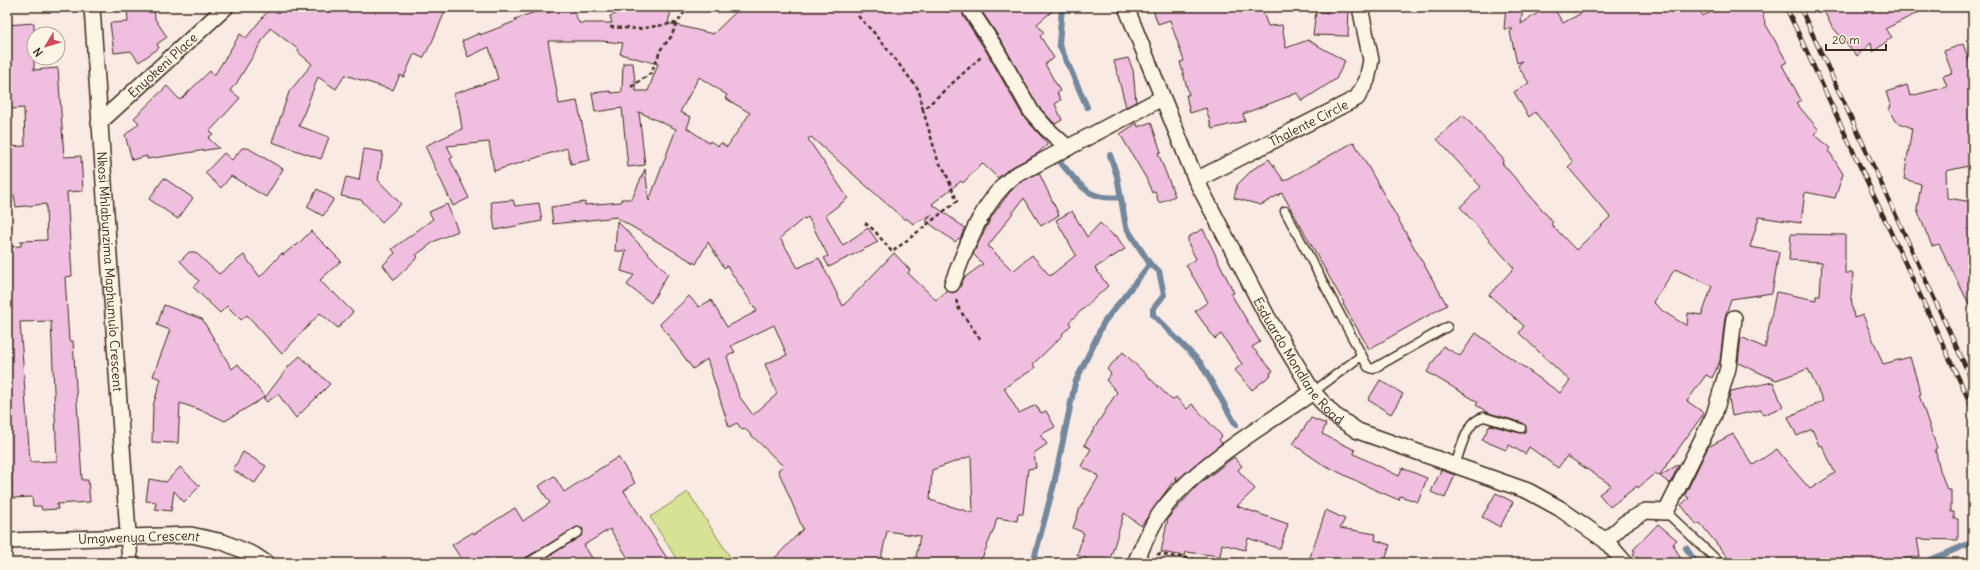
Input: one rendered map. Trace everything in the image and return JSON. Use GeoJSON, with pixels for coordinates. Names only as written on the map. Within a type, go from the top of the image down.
{"type":"FeatureCollection","features":[{"type":"Feature","properties":{"kind":"street","name":"Nkosi Mhlabunzima Maphumulo Crescent"},"geometry":{"type":"LineString","coordinates":[[92,7],[130,563]]}},
{"type":"Feature","properties":{"kind":"street","name":"Enyokeni Place"},"geometry":{"type":"LineString","coordinates":[[99,123],[226,7]]}},
{"type":"Feature","properties":{"kind":"street","name":"Esduardo Mondlane Road"},"geometry":{"type":"LineString","coordinates":[[1126,7],[1196,180],[1268,318],[1314,392],[1334,415],[1358,431],[1528,491],[1559,508],[1606,541],[1624,563]]}},
{"type":"Feature","properties":{"kind":"street","name":"Thalente Circle"},"geometry":{"type":"LineString","coordinates":[[1196,180],[1357,98],[1367,80],[1371,60],[1360,7]]}},
{"type":"Feature","properties":{"kind":"street"},"geometry":{"type":"LineString","coordinates":[[971,11],[994,46],[1031,111],[1046,128],[1068,148]]}},
{"type":"Feature","properties":{"kind":"street"},"geometry":{"type":"LineString","coordinates":[[952,284],[975,229],[992,198],[1014,176],[1162,98]]}},
{"type":"Feature","properties":{"kind":"street"},"geometry":{"type":"LineString","coordinates":[[1606,541],[1625,522],[1646,511],[1666,512],[1714,415],[1728,368],[1734,318]]}},
{"type":"Feature","properties":{"kind":"street"},"geometry":{"type":"LineString","coordinates":[[1138,557],[1159,515],[1193,479],[1214,460],[1314,392]]}},
{"type":"Feature","properties":{"kind":"street","name":"Umgwenya Crescent"},"geometry":{"type":"LineString","coordinates":[[7,541],[191,535],[223,542],[254,555],[266,563]]}},
{"type":"Feature","properties":{"kind":"lane"},"geometry":{"type":"LineString","coordinates":[[1285,211],[1368,366],[1373,368],[1447,327]]}},
{"type":"Feature","properties":{"kind":"lane"},"geometry":{"type":"LineString","coordinates":[[1314,392],[1362,356]]}},
{"type":"Feature","properties":{"kind":"lane"},"geometry":{"type":"LineString","coordinates":[[1455,465],[1472,424],[1478,418],[1484,417],[1521,428]]}},
{"type":"Feature","properties":{"kind":"lane"},"geometry":{"type":"LineString","coordinates":[[1666,512],[1720,563]]}},
{"type":"Feature","properties":{"kind":"lane"},"geometry":{"type":"LineString","coordinates":[[528,563],[578,532]]}},
{"type":"Feature","properties":{"kind":"path"},"geometry":{"type":"LineString","coordinates":[[631,87],[651,73],[661,49],[671,37],[677,23],[688,7]]}},
{"type":"Feature","properties":{"kind":"path"},"geometry":{"type":"LineString","coordinates":[[858,16],[877,36],[918,90],[938,161],[945,172],[957,201],[892,252],[874,230],[865,224]]}},
{"type":"Feature","properties":{"kind":"path"},"geometry":{"type":"LineString","coordinates":[[610,27],[638,29],[677,23]]}},
{"type":"Feature","properties":{"kind":"path"},"geometry":{"type":"LineString","coordinates":[[923,110],[994,46]]}},
{"type":"Feature","properties":{"kind":"path"},"geometry":{"type":"LineString","coordinates":[[952,284],[959,309],[980,340]]}},
{"type":"Feature","properties":{"kind":"path"},"geometry":{"type":"LineString","coordinates":[[1138,557],[1202,560],[1234,559],[1272,563]]}},
{"type":"Feature","properties":{"kind":"green space"},"geometry":{"type":"Polygon","coordinates":[[[688,492],[734,563],[679,563],[650,517],[688,492]]]}},
{"type":"Feature","properties":{"kind":"building"},"geometry":{"type":"Polygon","coordinates":[[[154,7],[155,19],[167,37],[157,44],[159,48],[139,62],[131,51],[114,53],[110,23],[128,22],[127,8],[154,7]]]}},
{"type":"Feature","properties":{"kind":"building"},"geometry":{"type":"Polygon","coordinates":[[[271,7],[447,7],[432,42],[423,58],[414,54],[404,77],[400,75],[393,90],[345,75],[336,89],[318,77],[299,126],[329,137],[321,159],[272,142],[289,92],[312,64],[298,52],[299,50],[270,28],[236,84],[230,90],[240,98],[210,131],[213,134],[208,138],[219,148],[147,159],[147,156],[132,160],[125,135],[139,123],[134,118],[167,86],[180,100],[210,71],[214,76],[240,34],[246,38],[271,7]]]}},
{"type":"Feature","properties":{"kind":"building"},"geometry":{"type":"Polygon","coordinates":[[[561,7],[572,7],[579,23],[612,23],[610,16],[616,14],[616,7],[672,7],[668,23],[713,34],[741,7],[963,7],[963,16],[986,51],[1023,116],[1048,144],[1037,154],[1010,168],[998,178],[982,163],[963,183],[961,181],[932,204],[965,228],[960,239],[959,238],[955,242],[926,221],[933,214],[913,224],[906,218],[905,220],[811,137],[808,139],[848,198],[826,215],[840,241],[843,245],[868,228],[878,242],[829,267],[824,258],[828,256],[808,217],[805,219],[804,218],[780,238],[798,268],[819,258],[843,306],[894,253],[910,270],[908,273],[936,300],[947,291],[953,293],[957,291],[964,278],[983,264],[973,254],[992,216],[1009,193],[1019,183],[1039,173],[1059,215],[1041,226],[1024,198],[988,246],[1013,271],[1032,255],[1050,276],[1076,255],[1056,220],[1072,211],[1087,237],[1100,223],[1114,236],[1116,235],[1125,249],[1095,268],[1108,286],[1069,322],[1071,325],[1062,334],[1063,335],[1033,364],[1035,368],[1004,388],[1019,413],[1036,405],[1041,413],[1046,411],[1055,427],[1040,435],[1047,444],[1034,453],[1036,468],[1028,469],[1023,514],[1018,514],[1017,521],[997,518],[980,563],[915,563],[920,536],[887,531],[880,563],[770,563],[803,529],[778,470],[783,466],[745,429],[742,430],[737,423],[729,427],[707,359],[693,369],[660,324],[689,296],[699,307],[711,300],[727,327],[757,311],[727,266],[724,268],[708,242],[696,264],[617,217],[553,224],[551,207],[585,202],[585,205],[621,202],[621,199],[632,199],[645,169],[649,201],[676,129],[639,112],[645,165],[628,167],[622,108],[595,112],[592,93],[610,91],[611,93],[622,92],[623,63],[633,63],[636,91],[648,91],[658,64],[620,54],[623,43],[601,41],[548,41],[559,104],[577,101],[590,160],[571,164],[567,148],[494,171],[489,142],[447,146],[453,157],[450,159],[469,198],[453,206],[425,146],[462,129],[459,109],[453,94],[498,79],[489,47],[468,57],[462,41],[546,8],[548,13],[561,7]],[[699,77],[680,112],[691,117],[687,128],[709,143],[710,141],[718,146],[721,143],[727,147],[750,113],[725,98],[727,95],[699,77]],[[774,325],[731,346],[735,352],[727,356],[739,396],[753,415],[777,394],[765,364],[787,355],[774,325]],[[971,456],[932,470],[930,500],[973,513],[971,456]]]}},
{"type":"Feature","properties":{"kind":"building"},"geometry":{"type":"Polygon","coordinates":[[[979,7],[1057,7],[1037,24],[1044,33],[1040,36],[1054,58],[1045,64],[1060,91],[1057,93],[1061,100],[1055,104],[1062,120],[1055,124],[1038,106],[1002,42],[979,7]]]}},
{"type":"Feature","properties":{"kind":"building"},"geometry":{"type":"Polygon","coordinates":[[[1152,7],[1261,7],[1268,26],[1282,25],[1286,48],[1308,40],[1345,61],[1336,79],[1302,101],[1297,93],[1243,114],[1245,121],[1212,129],[1206,108],[1190,113],[1186,95],[1189,95],[1180,62],[1184,61],[1170,20],[1158,24],[1152,7]]]}},
{"type":"Feature","properties":{"kind":"building"},"geometry":{"type":"Polygon","coordinates":[[[1328,7],[1349,7],[1348,36],[1313,35],[1316,11],[1328,13],[1328,7]]]}},
{"type":"Feature","properties":{"kind":"building"},"geometry":{"type":"Polygon","coordinates":[[[1506,7],[1523,7],[1521,24],[1547,7],[1553,7],[1563,23],[1593,7],[1701,7],[1702,16],[1724,7],[1726,11],[1743,7],[1761,7],[1765,23],[1787,62],[1782,65],[1801,100],[1796,103],[1819,130],[1814,134],[1831,148],[1829,151],[1843,174],[1835,198],[1805,192],[1801,223],[1759,217],[1750,247],[1779,252],[1772,293],[1731,299],[1725,317],[1720,361],[1712,378],[1706,375],[1687,401],[1704,413],[1659,476],[1655,473],[1638,488],[1637,486],[1610,507],[1599,494],[1611,485],[1567,456],[1558,468],[1529,447],[1525,454],[1509,445],[1506,450],[1482,440],[1490,425],[1520,433],[1525,432],[1526,426],[1523,423],[1489,413],[1476,405],[1478,402],[1427,372],[1443,346],[1460,356],[1476,333],[1560,393],[1570,381],[1519,333],[1524,326],[1489,295],[1514,268],[1460,207],[1481,187],[1437,139],[1463,115],[1504,160],[1502,163],[1553,222],[1551,224],[1576,250],[1610,217],[1568,167],[1573,162],[1535,112],[1529,117],[1514,92],[1529,83],[1518,66],[1522,61],[1517,63],[1510,32],[1513,29],[1504,29],[1506,7]],[[1675,269],[1653,302],[1664,312],[1687,326],[1688,313],[1702,315],[1712,286],[1675,269]]]}},
{"type":"Feature","properties":{"kind":"building"},"geometry":{"type":"Polygon","coordinates":[[[1822,7],[1929,7],[1885,29],[1892,37],[1873,52],[1871,43],[1857,56],[1831,25],[1822,7]]]}},
{"type":"Feature","properties":{"kind":"building"},"geometry":{"type":"Polygon","coordinates":[[[34,23],[34,26],[26,26],[26,66],[34,66],[34,70],[58,68],[64,157],[81,156],[83,191],[67,192],[72,276],[65,277],[69,341],[73,341],[82,480],[88,480],[90,502],[57,504],[58,509],[42,510],[41,506],[33,506],[32,497],[12,498],[12,475],[7,475],[7,247],[21,246],[21,241],[47,240],[46,204],[16,207],[14,195],[10,195],[7,147],[25,146],[24,108],[11,109],[7,58],[7,25],[34,23]],[[51,321],[20,322],[30,462],[57,461],[51,321]]]}},
{"type":"Feature","properties":{"kind":"building"},"geometry":{"type":"Polygon","coordinates":[[[1963,44],[1973,71],[1973,165],[1946,171],[1947,198],[1973,202],[1973,312],[1939,244],[1932,246],[1926,232],[1917,209],[1921,184],[1904,179],[1912,128],[1895,121],[1888,108],[1891,107],[1886,92],[1907,85],[1910,96],[1947,87],[1943,76],[1952,73],[1944,51],[1963,44]]]}},
{"type":"Feature","properties":{"kind":"building"},"geometry":{"type":"Polygon","coordinates":[[[1128,58],[1133,70],[1136,102],[1126,107],[1114,61],[1128,58]]]}},
{"type":"Feature","properties":{"kind":"building"},"geometry":{"type":"Polygon","coordinates":[[[1151,122],[1161,152],[1158,153],[1175,196],[1159,203],[1155,191],[1152,193],[1146,178],[1120,134],[1137,123],[1138,127],[1151,122]]]}},
{"type":"Feature","properties":{"kind":"building"},"geometry":{"type":"Polygon","coordinates":[[[1354,142],[1447,305],[1369,349],[1282,193],[1261,205],[1234,198],[1237,185],[1252,170],[1269,159],[1284,181],[1354,142]]]}},
{"type":"Feature","properties":{"kind":"building"},"geometry":{"type":"Polygon","coordinates":[[[242,148],[248,148],[283,169],[266,197],[231,176],[221,188],[205,173],[224,153],[232,160],[242,148]]]}},
{"type":"Feature","properties":{"kind":"building"},"geometry":{"type":"Polygon","coordinates":[[[364,149],[383,152],[378,180],[401,204],[382,222],[361,200],[341,196],[346,177],[359,180],[364,149]]]}},
{"type":"Feature","properties":{"kind":"building"},"geometry":{"type":"Polygon","coordinates":[[[164,178],[193,198],[178,219],[149,199],[164,178]]]}},
{"type":"Feature","properties":{"kind":"building"},"geometry":{"type":"Polygon","coordinates":[[[317,189],[334,199],[323,216],[307,207],[317,189]]]}},
{"type":"Feature","properties":{"kind":"building"},"geometry":{"type":"Polygon","coordinates":[[[513,200],[515,206],[539,203],[542,221],[495,230],[491,202],[513,200]]]}},
{"type":"Feature","properties":{"kind":"building"},"geometry":{"type":"Polygon","coordinates":[[[447,204],[458,231],[435,241],[416,255],[418,257],[394,280],[383,265],[395,253],[392,249],[433,219],[429,212],[447,204]]]}},
{"type":"Feature","properties":{"kind":"building"},"geometry":{"type":"Polygon","coordinates":[[[617,221],[668,274],[651,303],[627,285],[634,275],[621,271],[626,251],[615,251],[617,221]]]}},
{"type":"Feature","properties":{"kind":"building"},"geometry":{"type":"Polygon","coordinates":[[[1203,229],[1234,293],[1231,294],[1260,342],[1252,347],[1273,371],[1270,373],[1271,375],[1252,390],[1235,370],[1242,364],[1221,334],[1215,339],[1195,311],[1208,302],[1186,265],[1196,259],[1188,243],[1188,237],[1203,229]]]}},
{"type":"Feature","properties":{"kind":"building"},"geometry":{"type":"Polygon","coordinates":[[[311,231],[341,261],[320,280],[353,312],[338,328],[320,313],[282,354],[247,315],[241,320],[227,306],[220,313],[193,287],[199,281],[180,261],[189,252],[195,252],[219,274],[244,255],[260,277],[282,253],[283,255],[295,245],[296,246],[311,231]]]}},
{"type":"Feature","properties":{"kind":"building"},"geometry":{"type":"Polygon","coordinates":[[[1791,234],[1845,235],[1845,273],[1853,273],[1851,298],[1854,318],[1863,315],[1883,364],[1910,357],[1921,394],[1919,395],[1937,448],[1935,449],[1940,470],[1947,490],[1951,490],[1951,512],[1954,512],[1954,519],[1958,519],[1958,540],[1917,539],[1920,556],[1890,561],[1891,563],[1732,563],[1700,523],[1697,525],[1681,505],[1689,498],[1685,495],[1708,447],[1733,434],[1753,465],[1777,449],[1810,489],[1835,473],[1822,445],[1819,446],[1812,429],[1797,436],[1788,417],[1823,401],[1808,369],[1776,380],[1738,363],[1741,337],[1765,348],[1776,292],[1816,300],[1816,296],[1820,296],[1822,262],[1789,260],[1791,234]]]}},
{"type":"Feature","properties":{"kind":"building"},"geometry":{"type":"Polygon","coordinates":[[[164,305],[202,319],[232,369],[238,364],[265,397],[225,421],[206,412],[180,403],[178,443],[152,442],[153,406],[161,379],[153,376],[170,330],[157,325],[164,305]]]}},
{"type":"Feature","properties":{"kind":"building"},"geometry":{"type":"Polygon","coordinates":[[[1123,352],[1172,400],[1176,397],[1187,409],[1192,404],[1222,436],[1219,440],[1222,443],[1176,481],[1177,476],[1141,526],[1124,513],[1109,563],[1083,563],[1087,559],[1077,555],[1084,533],[1073,528],[1080,508],[1099,476],[1081,466],[1091,449],[1084,445],[1117,392],[1106,380],[1111,374],[1107,369],[1123,352]]]}},
{"type":"Feature","properties":{"kind":"building"},"geometry":{"type":"Polygon","coordinates":[[[300,356],[330,384],[296,418],[278,394],[267,402],[264,399],[289,366],[300,356]]]}},
{"type":"Feature","properties":{"kind":"building"},"geometry":{"type":"Polygon","coordinates":[[[1380,380],[1403,394],[1391,414],[1368,400],[1380,380]]]}},
{"type":"Feature","properties":{"kind":"building"},"geometry":{"type":"Polygon","coordinates":[[[1773,382],[1783,407],[1763,415],[1761,410],[1732,416],[1729,398],[1731,391],[1773,382]]]}},
{"type":"Feature","properties":{"kind":"building"},"geometry":{"type":"Polygon","coordinates":[[[1311,418],[1326,424],[1322,434],[1355,450],[1354,454],[1399,476],[1402,468],[1427,478],[1418,502],[1400,496],[1399,500],[1371,488],[1322,464],[1293,444],[1311,418]]]}},
{"type":"Feature","properties":{"kind":"building"},"geometry":{"type":"Polygon","coordinates":[[[243,452],[266,466],[255,483],[233,470],[243,452]]]}},
{"type":"Feature","properties":{"kind":"building"},"geometry":{"type":"Polygon","coordinates":[[[618,457],[635,483],[624,491],[670,563],[631,563],[610,529],[584,545],[595,563],[538,563],[581,536],[583,529],[578,527],[525,558],[523,563],[464,563],[452,545],[473,532],[474,534],[515,508],[523,521],[550,503],[539,486],[554,476],[564,492],[618,457]]]}},
{"type":"Feature","properties":{"kind":"building"},"geometry":{"type":"Polygon","coordinates":[[[1234,457],[1242,466],[1238,470],[1255,489],[1237,506],[1288,524],[1280,549],[1248,538],[1245,550],[1222,544],[1220,556],[1186,552],[1185,556],[1161,552],[1168,518],[1197,486],[1234,457]]]}},
{"type":"Feature","properties":{"kind":"building"},"geometry":{"type":"Polygon","coordinates":[[[1679,464],[1670,484],[1660,476],[1679,464]]]}},
{"type":"Feature","properties":{"kind":"building"},"geometry":{"type":"Polygon","coordinates":[[[180,467],[200,486],[184,502],[174,491],[171,511],[155,509],[156,502],[146,501],[149,479],[166,482],[180,467]]]}},
{"type":"Feature","properties":{"kind":"building"},"geometry":{"type":"Polygon","coordinates":[[[1441,470],[1455,475],[1445,498],[1431,492],[1441,470]]]}},
{"type":"Feature","properties":{"kind":"building"},"geometry":{"type":"Polygon","coordinates":[[[1496,493],[1513,502],[1500,527],[1482,517],[1496,493]]]}},
{"type":"Feature","properties":{"kind":"building"},"geometry":{"type":"Polygon","coordinates":[[[1326,510],[1345,519],[1340,528],[1376,534],[1375,540],[1390,545],[1384,563],[1308,563],[1326,510]]]}},
{"type":"Feature","properties":{"kind":"building"},"geometry":{"type":"Polygon","coordinates":[[[1658,524],[1677,540],[1673,544],[1683,563],[1643,563],[1633,554],[1635,551],[1633,550],[1658,524]]]}},
{"type":"Feature","properties":{"kind":"waterway"},"geometry":{"type":"LineString","coordinates":[[1062,7],[1059,44],[1087,107]]}},
{"type":"Feature","properties":{"kind":"waterway"},"geometry":{"type":"LineString","coordinates":[[1110,155],[1117,176],[1126,227],[1150,264],[1159,271],[1164,295],[1153,309],[1153,315],[1200,362],[1236,425]]}},
{"type":"Feature","properties":{"kind":"waterway"},"geometry":{"type":"LineString","coordinates":[[1061,163],[1086,190],[1093,194],[1110,198],[1121,197]]}},
{"type":"Feature","properties":{"kind":"waterway"},"geometry":{"type":"LineString","coordinates":[[1033,563],[1054,484],[1075,383],[1104,322],[1150,264]]}},
{"type":"Feature","properties":{"kind":"waterway"},"geometry":{"type":"LineString","coordinates":[[1923,563],[1973,542]]}},
{"type":"Feature","properties":{"kind":"waterway"},"geometry":{"type":"LineString","coordinates":[[1686,548],[1696,563]]}},
{"type":"Feature","properties":{"kind":"railway"},"geometry":{"type":"LineString","coordinates":[[1786,7],[1973,409]]}},
{"type":"Feature","properties":{"kind":"railway"},"geometry":{"type":"LineString","coordinates":[[1800,7],[1973,383]]}}]}
